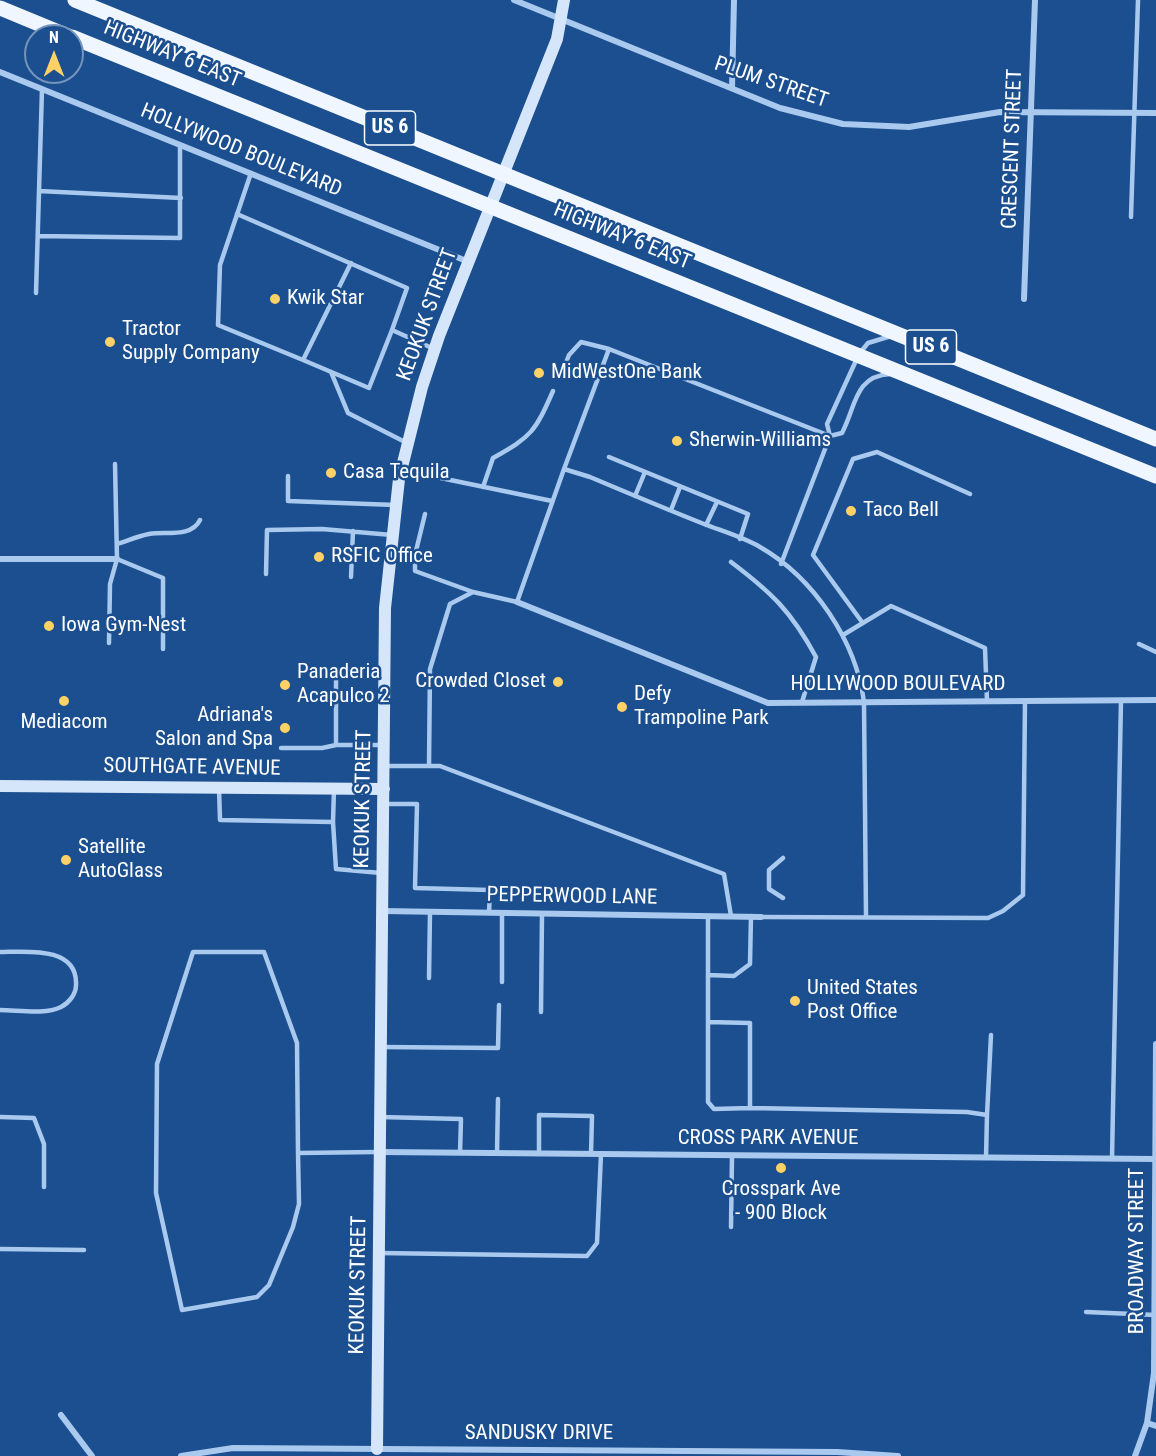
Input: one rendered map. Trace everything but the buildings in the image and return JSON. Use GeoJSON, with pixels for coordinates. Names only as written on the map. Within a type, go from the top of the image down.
{"type":"FeatureCollection","features":[{"type":"Feature","properties":{"kind":"main road","name":"HIGHWAY 6 EAST"},"geometry":{"type":"LineString","coordinates":[[75,0],[1156,439]]}},
{"type":"Feature","properties":{"kind":"main road","name":"HIGHWAY 6 EAST"},"geometry":{"type":"LineString","coordinates":[[0,8],[39,24]]}},
{"type":"Feature","properties":{"kind":"main road","name":"HIGHWAY 6 EAST"},"geometry":{"type":"LineString","coordinates":[[84,43],[1156,476]]}},
{"type":"Feature","properties":{"kind":"street","name":"PLUM STREET"},"geometry":{"type":"LineString","coordinates":[[514,0],[732,88],[811,117],[876,127],[930,125],[1000,112],[1156,113]]}},
{"type":"Feature","properties":{"kind":"street","name":"KEOKUK STREET"},"geometry":{"type":"LineString","coordinates":[[377,1449],[386,608],[395,505],[407,443],[435,350],[502,174],[557,39],[564,0]]}},
{"type":"Feature","properties":{"kind":"street"},"geometry":{"type":"LineString","coordinates":[[732,88],[734,0]]}},
{"type":"Feature","properties":{"kind":"street","name":"CRESCENT STREET"},"geometry":{"type":"LineString","coordinates":[[1024,298],[1035,0]]}},
{"type":"Feature","properties":{"kind":"street","name":"HOLLYWOOD BOULEVARD"},"geometry":{"type":"LineString","coordinates":[[0,72],[469,262]]}},
{"type":"Feature","properties":{"kind":"street"},"geometry":{"type":"LineString","coordinates":[[0,559],[117,559]]}},
{"type":"Feature","properties":{"kind":"street","name":"HOLLYWOOD BOULEVARD"},"geometry":{"type":"LineString","coordinates":[[517,602],[768,703],[1156,700]]}},
{"type":"Feature","properties":{"kind":"street","name":"SOUTHGATE AVENUE"},"geometry":{"type":"LineString","coordinates":[[0,786],[384,789]]}},
{"type":"Feature","properties":{"kind":"street","name":"PEPPERWOOD LANE"},"geometry":{"type":"LineString","coordinates":[[382,911],[761,916]]}},
{"type":"Feature","properties":{"kind":"street","name":"BROADWAY STREET"},"geometry":{"type":"LineString","coordinates":[[1135,1456],[1147,1423],[1154,1373],[1156,1044]]}},
{"type":"Feature","properties":{"kind":"street","name":"CROSS PARK AVENUE"},"geometry":{"type":"LineString","coordinates":[[380,1152],[1155,1159]]}},
{"type":"Feature","properties":{"kind":"street"},"geometry":{"type":"LineString","coordinates":[[61,1415],[92,1456]]}},
{"type":"Feature","properties":{"kind":"street"},"geometry":{"type":"LineString","coordinates":[[1147,1423],[1156,1426]]}},
{"type":"Feature","properties":{"kind":"street","name":"SANDUSKY DRIVE"},"geometry":{"type":"LineString","coordinates":[[181,1456],[233,1448],[377,1449],[456,1453],[851,1452],[897,1456]]}},
{"type":"Feature","properties":{"kind":"lane"},"geometry":{"type":"LineString","coordinates":[[1131,217],[1138,0]]}},
{"type":"Feature","properties":{"kind":"lane"},"geometry":{"type":"LineString","coordinates":[[36,293],[42,89]]}},
{"type":"Feature","properties":{"kind":"lane"},"geometry":{"type":"LineString","coordinates":[[38,236],[180,238],[180,145]]}},
{"type":"Feature","properties":{"kind":"lane"},"geometry":{"type":"LineString","coordinates":[[237,214],[407,288],[369,388],[218,325],[220,265],[237,214],[251,173]]}},
{"type":"Feature","properties":{"kind":"lane"},"geometry":{"type":"LineString","coordinates":[[39,191],[180,198]]}},
{"type":"Feature","properties":{"kind":"lane"},"geometry":{"type":"LineString","coordinates":[[303,360],[351,263]]}},
{"type":"Feature","properties":{"kind":"lane"},"geometry":{"type":"LineString","coordinates":[[392,330],[435,350]]}},
{"type":"Feature","properties":{"kind":"lane"},"geometry":{"type":"LineString","coordinates":[[781,564],[830,436],[827,424],[859,354],[868,343],[899,334]]}},
{"type":"Feature","properties":{"kind":"lane"},"geometry":{"type":"LineString","coordinates":[[563,370],[569,356],[581,342],[609,348],[830,436],[842,433],[861,386],[866,381],[883,375],[905,373]]}},
{"type":"Feature","properties":{"kind":"lane"},"geometry":{"type":"LineString","coordinates":[[425,514],[415,555],[415,571],[473,592],[517,602],[609,348]]}},
{"type":"Feature","properties":{"kind":"lane"},"geometry":{"type":"LineString","coordinates":[[331,372],[348,413],[407,443]]}},
{"type":"Feature","properties":{"kind":"lane"},"geometry":{"type":"LineString","coordinates":[[483,487],[493,458],[523,441],[538,424],[553,391]]}},
{"type":"Feature","properties":{"kind":"lane"},"geometry":{"type":"LineString","coordinates":[[862,622],[813,555],[853,459],[877,452],[970,494]]}},
{"type":"Feature","properties":{"kind":"lane"},"geometry":{"type":"LineString","coordinates":[[609,458],[748,514],[740,538]]}},
{"type":"Feature","properties":{"kind":"lane"},"geometry":{"type":"LineString","coordinates":[[109,643],[110,584],[117,559],[115,464]]}},
{"type":"Feature","properties":{"kind":"lane"},"geometry":{"type":"LineString","coordinates":[[564,469],[759,546],[794,573],[814,595],[843,635],[862,682],[864,702],[866,916]]}},
{"type":"Feature","properties":{"kind":"lane"},"geometry":{"type":"LineString","coordinates":[[401,470],[552,501]]}},
{"type":"Feature","properties":{"kind":"lane"},"geometry":{"type":"LineString","coordinates":[[635,496],[645,472]]}},
{"type":"Feature","properties":{"kind":"lane"},"geometry":{"type":"LineString","coordinates":[[288,476],[288,501],[395,505]]}},
{"type":"Feature","properties":{"kind":"lane"},"geometry":{"type":"LineString","coordinates":[[671,510],[680,487]]}},
{"type":"Feature","properties":{"kind":"lane"},"geometry":{"type":"LineString","coordinates":[[706,525],[717,502]]}},
{"type":"Feature","properties":{"kind":"lane"},"geometry":{"type":"LineString","coordinates":[[117,544],[144,535],[190,530],[196,527],[200,519]]}},
{"type":"Feature","properties":{"kind":"lane"},"geometry":{"type":"LineString","coordinates":[[266,574],[267,530],[353,531],[392,535]]}},
{"type":"Feature","properties":{"kind":"lane"},"geometry":{"type":"LineString","coordinates":[[351,577],[353,531]]}},
{"type":"Feature","properties":{"kind":"lane"},"geometry":{"type":"LineString","coordinates":[[117,559],[163,578],[163,649]]}},
{"type":"Feature","properties":{"kind":"lane"},"geometry":{"type":"LineString","coordinates":[[731,562],[770,591],[796,621],[816,657],[802,702]]}},
{"type":"Feature","properties":{"kind":"lane"},"geometry":{"type":"LineString","coordinates":[[429,766],[430,669],[450,604],[473,592]]}},
{"type":"Feature","properties":{"kind":"lane"},"geometry":{"type":"LineString","coordinates":[[843,635],[891,606],[985,648],[987,701]]}},
{"type":"Feature","properties":{"kind":"lane"},"geometry":{"type":"LineString","coordinates":[[1138,644],[1156,652]]}},
{"type":"Feature","properties":{"kind":"lane"},"geometry":{"type":"LineString","coordinates":[[336,679],[336,745]]}},
{"type":"Feature","properties":{"kind":"lane"},"geometry":{"type":"LineString","coordinates":[[1112,1159],[1121,700]]}},
{"type":"Feature","properties":{"kind":"lane"},"geometry":{"type":"LineString","coordinates":[[761,916],[988,918],[1003,911],[1023,895],[1025,701]]}},
{"type":"Feature","properties":{"kind":"lane"},"geometry":{"type":"LineString","coordinates":[[281,748],[322,748],[336,745],[384,746]]}},
{"type":"Feature","properties":{"kind":"lane"},"geometry":{"type":"LineString","coordinates":[[384,766],[440,766],[724,874],[731,916]]}},
{"type":"Feature","properties":{"kind":"lane"},"geometry":{"type":"LineString","coordinates":[[219,788],[220,820],[333,822]]}},
{"type":"Feature","properties":{"kind":"lane"},"geometry":{"type":"LineString","coordinates":[[333,789],[336,869],[383,873]]}},
{"type":"Feature","properties":{"kind":"lane"},"geometry":{"type":"LineString","coordinates":[[384,804],[417,804],[415,888],[490,890],[489,913]]}},
{"type":"Feature","properties":{"kind":"lane"},"geometry":{"type":"LineString","coordinates":[[783,858],[768,870],[768,889],[783,898]]}},
{"type":"Feature","properties":{"kind":"lane"},"geometry":{"type":"LineString","coordinates":[[429,978],[430,912]]}},
{"type":"Feature","properties":{"kind":"lane"},"geometry":{"type":"LineString","coordinates":[[501,982],[502,913]]}},
{"type":"Feature","properties":{"kind":"lane"},"geometry":{"type":"LineString","coordinates":[[541,1012],[542,914]]}},
{"type":"Feature","properties":{"kind":"lane"},"geometry":{"type":"LineString","coordinates":[[708,916],[708,1102],[714,1109],[967,1112],[987,1115]]}},
{"type":"Feature","properties":{"kind":"lane"},"geometry":{"type":"LineString","coordinates":[[708,975],[734,976],[750,964],[751,916]]}},
{"type":"Feature","properties":{"kind":"lane"},"geometry":{"type":"LineString","coordinates":[[0,952],[50,953],[60,957],[74,973],[77,984],[69,1002],[51,1010],[0,1010]]}},
{"type":"Feature","properties":{"kind":"lane"},"geometry":{"type":"LineString","coordinates":[[193,952],[264,952],[297,1043],[298,1153],[299,1204],[293,1227],[268,1285],[257,1297],[182,1310],[156,1192],[157,1064],[193,952]]}},
{"type":"Feature","properties":{"kind":"lane"},"geometry":{"type":"LineString","coordinates":[[381,1047],[498,1048],[499,1005]]}},
{"type":"Feature","properties":{"kind":"lane"},"geometry":{"type":"LineString","coordinates":[[708,1023],[750,1023],[750,1108]]}},
{"type":"Feature","properties":{"kind":"lane"},"geometry":{"type":"LineString","coordinates":[[986,1158],[991,1035]]}},
{"type":"Feature","properties":{"kind":"lane"},"geometry":{"type":"LineString","coordinates":[[497,1153],[498,1099]]}},
{"type":"Feature","properties":{"kind":"lane"},"geometry":{"type":"LineString","coordinates":[[539,1154],[539,1115],[592,1116],[591,1154]]}},
{"type":"Feature","properties":{"kind":"lane"},"geometry":{"type":"LineString","coordinates":[[0,1117],[34,1118],[44,1144],[44,1187]]}},
{"type":"Feature","properties":{"kind":"lane"},"geometry":{"type":"LineString","coordinates":[[380,1117],[461,1119],[460,1153]]}},
{"type":"Feature","properties":{"kind":"lane"},"geometry":{"type":"LineString","coordinates":[[298,1153],[380,1152]]}},
{"type":"Feature","properties":{"kind":"lane"},"geometry":{"type":"LineString","coordinates":[[379,1253],[587,1256],[597,1243],[601,1154]]}},
{"type":"Feature","properties":{"kind":"lane"},"geometry":{"type":"LineString","coordinates":[[731,1227],[732,1156]]}},
{"type":"Feature","properties":{"kind":"lane"},"geometry":{"type":"LineString","coordinates":[[0,1249],[84,1250]]}},
{"type":"Feature","properties":{"kind":"lane"},"geometry":{"type":"LineString","coordinates":[[1086,1312],[1155,1315]]}},
{"type":"Feature","properties":{"kind":"place","name":"Kwik Star"},"geometry":{"type":"Point","coordinates":[275,299]}},
{"type":"Feature","properties":{"kind":"place","name":"Tractor Supply Company"},"geometry":{"type":"Point","coordinates":[110,342]}},
{"type":"Feature","properties":{"kind":"place","name":"MidWestOne Bank"},"geometry":{"type":"Point","coordinates":[539,373]}},
{"type":"Feature","properties":{"kind":"place","name":"Sherwin-Williams"},"geometry":{"type":"Point","coordinates":[677,441]}},
{"type":"Feature","properties":{"kind":"place","name":"Casa Tequila"},"geometry":{"type":"Point","coordinates":[331,473]}},
{"type":"Feature","properties":{"kind":"place","name":"Taco Bell"},"geometry":{"type":"Point","coordinates":[851,511]}},
{"type":"Feature","properties":{"kind":"place","name":"RSFIC Office"},"geometry":{"type":"Point","coordinates":[319,557]}},
{"type":"Feature","properties":{"kind":"place","name":"Iowa Gym-Nest"},"geometry":{"type":"Point","coordinates":[49,626]}},
{"type":"Feature","properties":{"kind":"place","name":"Crowded Closet"},"geometry":{"type":"Point","coordinates":[558,682]}},
{"type":"Feature","properties":{"kind":"place","name":"Panaderia Acapulco 2"},"geometry":{"type":"Point","coordinates":[285,685]}},
{"type":"Feature","properties":{"kind":"place","name":"Mediacom"},"geometry":{"type":"Point","coordinates":[64,701]}},
{"type":"Feature","properties":{"kind":"place","name":"Defy Trampoline Park"},"geometry":{"type":"Point","coordinates":[622,707]}},
{"type":"Feature","properties":{"kind":"place","name":"Adriana's Salon and Spa"},"geometry":{"type":"Point","coordinates":[285,728]}},
{"type":"Feature","properties":{"kind":"place","name":"Satellite AutoGlass"},"geometry":{"type":"Point","coordinates":[66,860]}},
{"type":"Feature","properties":{"kind":"place","name":"United States Post Office"},"geometry":{"type":"Point","coordinates":[795,1001]}},
{"type":"Feature","properties":{"kind":"place","name":"Crosspark Ave - 900 Block"},"geometry":{"type":"Point","coordinates":[781,1168]}}]}
